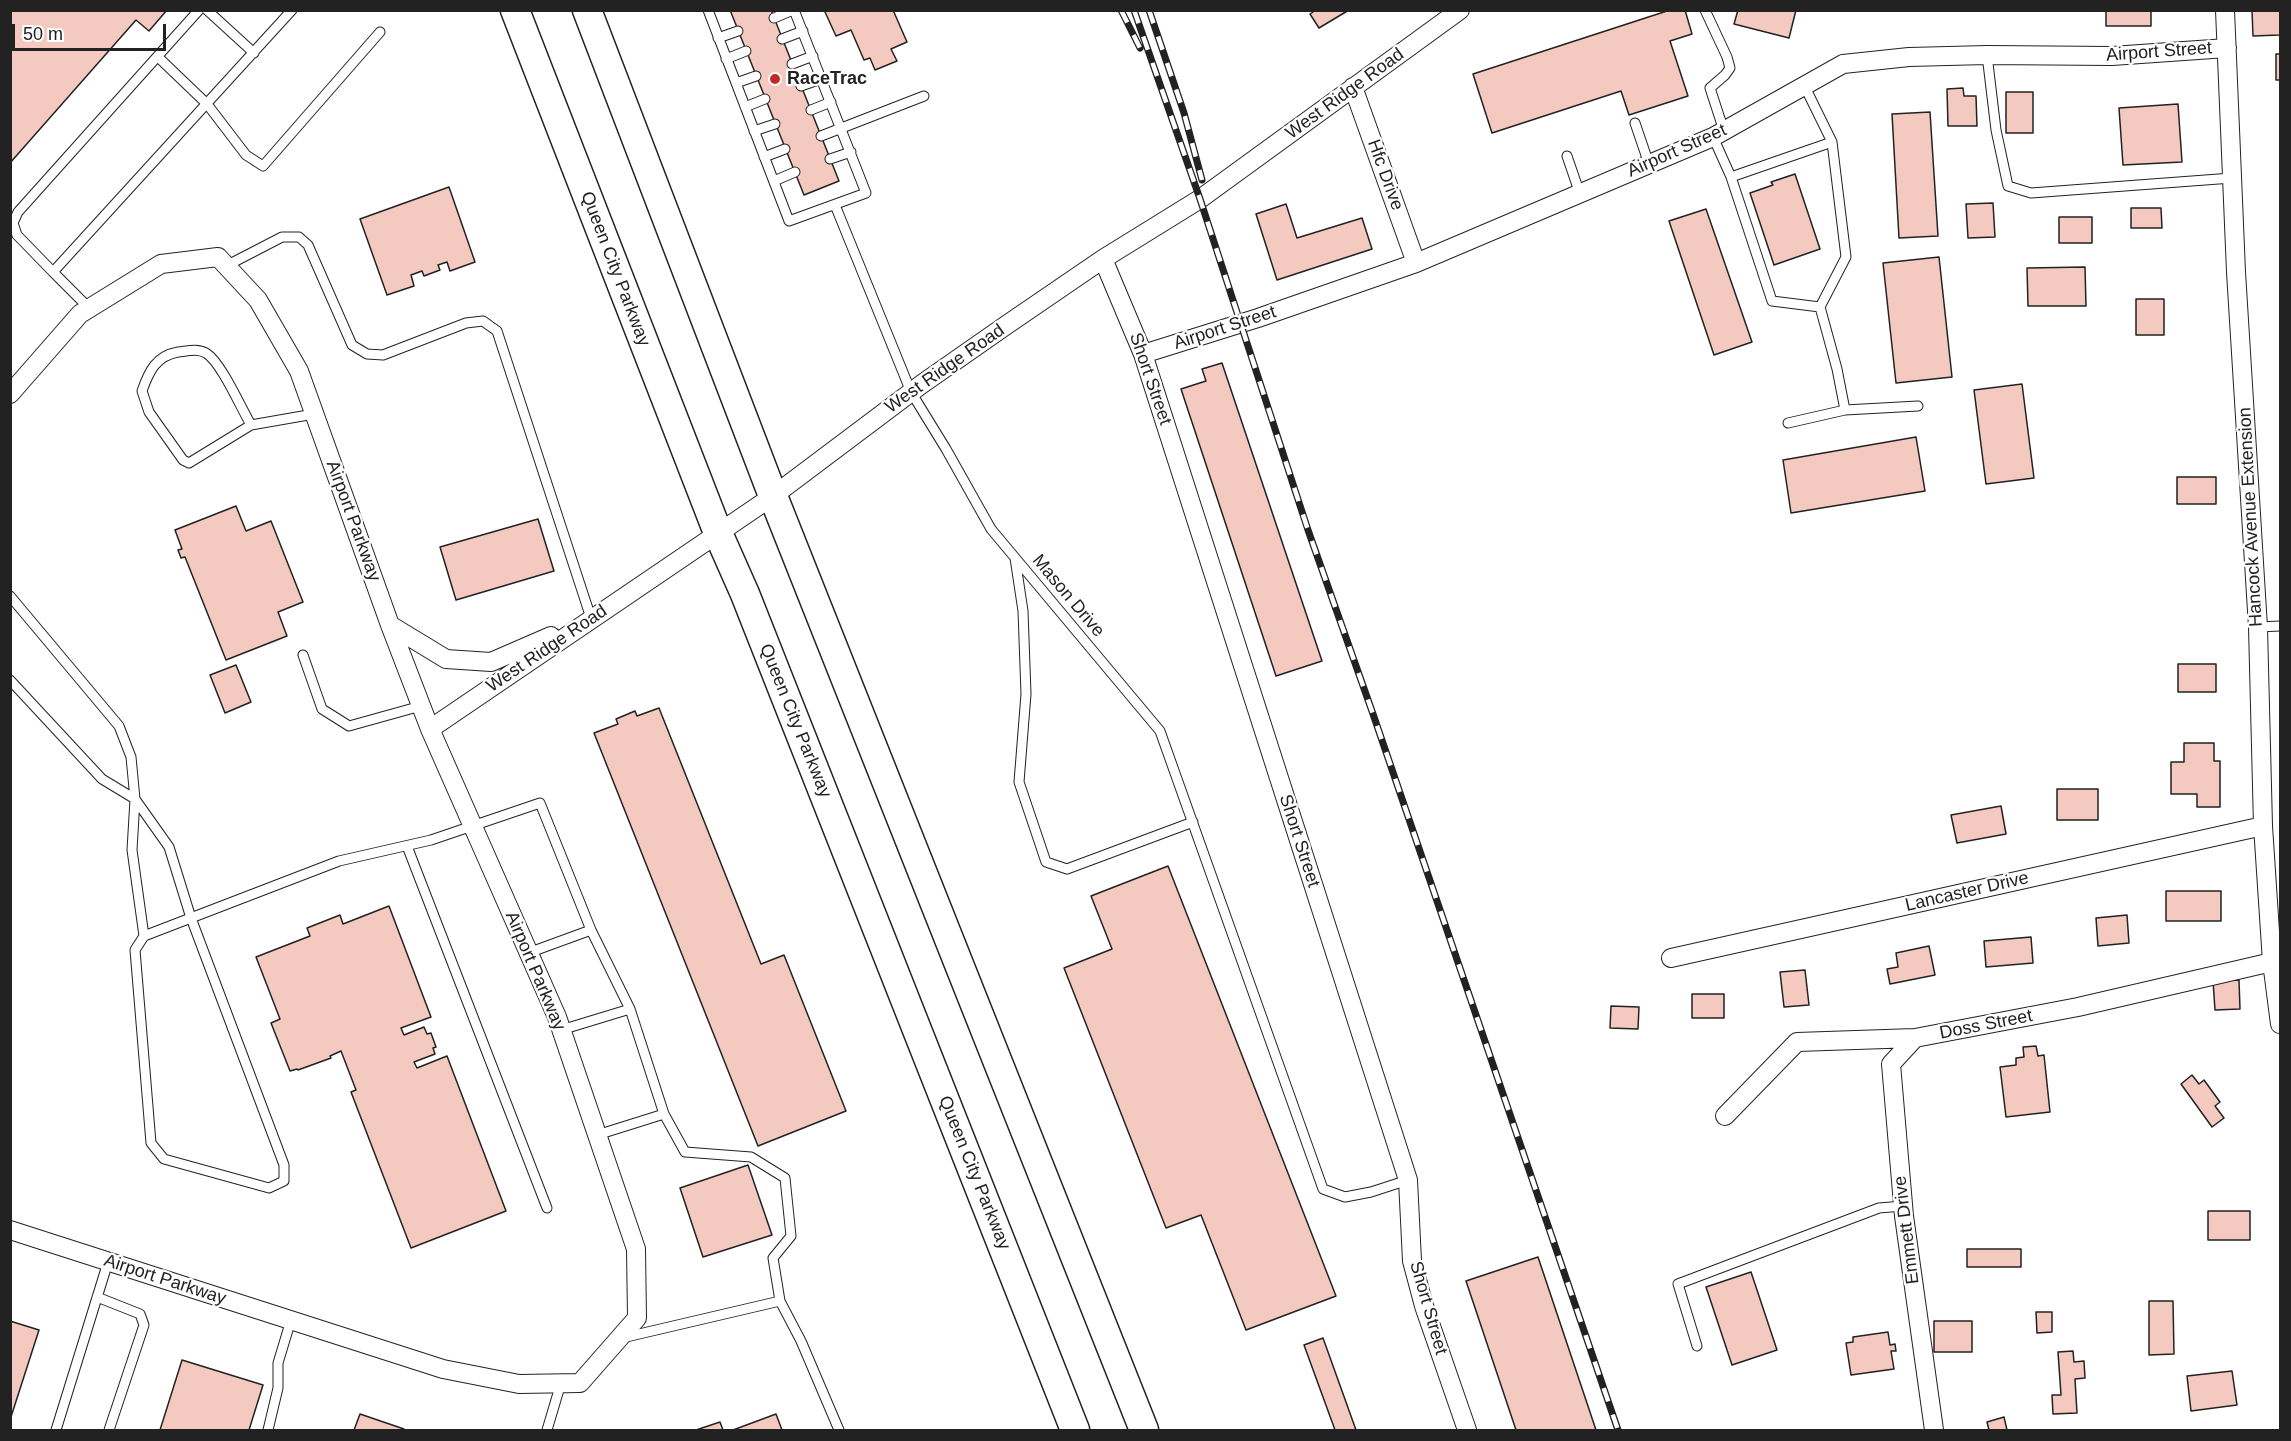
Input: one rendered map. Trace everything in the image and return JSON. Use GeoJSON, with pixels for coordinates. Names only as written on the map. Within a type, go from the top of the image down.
{"type":"FeatureCollection","features":[{"type":"Feature","properties":{"kind":"main road","name":"Queen City Parkway"},"geometry":{"type":"LineString","coordinates":[[515,10],[718,533],[749,605],[1075,1431]]}},
{"type":"Feature","properties":{"kind":"main road"},"geometry":{"type":"LineString","coordinates":[[587,10],[773,496],[1144,1431]]}},
{"type":"Feature","properties":{"kind":"street","name":"West Ridge Road"},"geometry":{"type":"LineString","coordinates":[[430,729],[773,496],[911,392],[1103,259],[1200,199],[1460,10]]}},
{"type":"Feature","properties":{"kind":"street","name":"Hancock Avenue Extension"},"geometry":{"type":"LineString","coordinates":[[2225,10],[2232,178],[2258,627],[2264,826],[2272,962],[2280,1024]]}},
{"type":"Feature","properties":{"kind":"street","name":"Airport Street"},"geometry":{"type":"LineString","coordinates":[[1143,354],[1258,318],[1416,263],[1718,134],[1843,64],[1909,57],[2112,56],[2228,48]]}},
{"type":"Feature","properties":{"kind":"street","name":"Hfc Drive"},"geometry":{"type":"LineString","coordinates":[[1353,87],[1416,263]]}},
{"type":"Feature","properties":{"kind":"street"},"geometry":{"type":"LineString","coordinates":[[10,394],[80,314],[161,264],[218,257],[226,266]]}},
{"type":"Feature","properties":{"kind":"street","name":"Short Street"},"geometry":{"type":"LineString","coordinates":[[1103,259],[1143,354],[1408,1180],[1412,1260],[1424,1306],[1467,1431]]}},
{"type":"Feature","properties":{"kind":"street","name":"Airport Parkway"},"geometry":{"type":"LineString","coordinates":[[10,1230],[443,1369],[519,1384],[580,1383],[637,1318],[636,1249],[561,1030],[430,729],[298,371],[258,300],[226,266]]}},
{"type":"Feature","properties":{"kind":"street"},"geometry":{"type":"LineString","coordinates":[[390,625],[446,659],[491,662],[591,618]]}},
{"type":"Feature","properties":{"kind":"street","name":"Lancaster Drive"},"geometry":{"type":"LineString","coordinates":[[1671,958],[2264,826]]}},
{"type":"Feature","properties":{"kind":"street","name":"Doss Street"},"geometry":{"type":"LineString","coordinates":[[1725,1116],[1797,1042],[1915,1038],[2078,1007],[2272,962]]}},
{"type":"Feature","properties":{"kind":"street","name":"Emmett Drive"},"geometry":{"type":"LineString","coordinates":[[1915,1038],[1891,1064],[1903,1206],[1934,1431]]}},
{"type":"Feature","properties":{"kind":"lane"},"geometry":{"type":"LineString","coordinates":[[89,308],[17,235],[13,223],[18,212],[199,10]]}},
{"type":"Feature","properties":{"kind":"lane"},"geometry":{"type":"LineString","coordinates":[[207,10],[254,53]]}},
{"type":"Feature","properties":{"kind":"lane"},"geometry":{"type":"LineString","coordinates":[[53,272],[292,10]]}},
{"type":"Feature","properties":{"kind":"lane"},"geometry":{"type":"LineString","coordinates":[[710,11],[718,38],[789,221],[866,193],[794,10],[774,18]]}},
{"type":"Feature","properties":{"kind":"lane"},"geometry":{"type":"LineString","coordinates":[[1705,10],[1730,68],[1710,88],[1718,134],[1772,301],[1820,307]]}},
{"type":"Feature","properties":{"kind":"lane"},"geometry":{"type":"LineString","coordinates":[[718,38],[738,31]]}},
{"type":"Feature","properties":{"kind":"lane"},"geometry":{"type":"LineString","coordinates":[[782,39],[803,31]]}},
{"type":"Feature","properties":{"kind":"lane"},"geometry":{"type":"LineString","coordinates":[[158,57],[207,104],[246,155],[263,166],[380,32]]}},
{"type":"Feature","properties":{"kind":"lane"},"geometry":{"type":"LineString","coordinates":[[726,59],[746,51]]}},
{"type":"Feature","properties":{"kind":"lane"},"geometry":{"type":"LineString","coordinates":[[1987,55],[1996,130],[2008,186],[2031,193],[2232,178]]}},
{"type":"Feature","properties":{"kind":"lane"},"geometry":{"type":"LineString","coordinates":[[792,64],[813,56]]}},
{"type":"Feature","properties":{"kind":"lane"},"geometry":{"type":"LineString","coordinates":[[736,83],[756,76]]}},
{"type":"Feature","properties":{"kind":"lane"},"geometry":{"type":"LineString","coordinates":[[801,86],[821,79]]}},
{"type":"Feature","properties":{"kind":"lane"},"geometry":{"type":"LineString","coordinates":[[1804,85],[1832,142],[1846,257],[1820,307],[1838,369],[1845,410]]}},
{"type":"Feature","properties":{"kind":"lane"},"geometry":{"type":"LineString","coordinates":[[821,136],[924,96]]}},
{"type":"Feature","properties":{"kind":"lane"},"geometry":{"type":"LineString","coordinates":[[745,107],[765,99]]}},
{"type":"Feature","properties":{"kind":"lane"},"geometry":{"type":"LineString","coordinates":[[811,110],[831,102]]}},
{"type":"Feature","properties":{"kind":"lane"},"geometry":{"type":"LineString","coordinates":[[1635,123],[1649,164]]}},
{"type":"Feature","properties":{"kind":"lane"},"geometry":{"type":"LineString","coordinates":[[754,132],[775,124]]}},
{"type":"Feature","properties":{"kind":"lane"},"geometry":{"type":"LineString","coordinates":[[1731,177],[1832,142]]}},
{"type":"Feature","properties":{"kind":"lane"},"geometry":{"type":"LineString","coordinates":[[764,157],[785,149]]}},
{"type":"Feature","properties":{"kind":"lane"},"geometry":{"type":"LineString","coordinates":[[830,159],[851,152]]}},
{"type":"Feature","properties":{"kind":"lane"},"geometry":{"type":"LineString","coordinates":[[1567,156],[1580,194]]}},
{"type":"Feature","properties":{"kind":"lane"},"geometry":{"type":"LineString","coordinates":[[774,181],[795,172]]}},
{"type":"Feature","properties":{"kind":"lane","name":"Mason Drive"},"geometry":{"type":"LineString","coordinates":[[834,205],[911,392],[991,529],[1160,731],[1323,1189],[1345,1197],[1371,1192],[1408,1180]]}},
{"type":"Feature","properties":{"kind":"lane"},"geometry":{"type":"LineString","coordinates":[[226,266],[282,237],[298,237],[308,244],[352,345],[368,354],[383,355],[466,323],[483,321],[497,331],[591,618]]}},
{"type":"Feature","properties":{"kind":"lane"},"geometry":{"type":"LineString","coordinates":[[251,425],[219,368],[207,354],[193,350],[167,354],[151,367],[142,391],[155,421],[183,460],[189,463],[251,425],[314,414]]}},
{"type":"Feature","properties":{"kind":"lane"},"geometry":{"type":"LineString","coordinates":[[1788,423],[1845,410],[1918,406]]}},
{"type":"Feature","properties":{"kind":"lane"},"geometry":{"type":"LineString","coordinates":[[1015,558],[1023,611],[1026,694],[1019,782],[1047,862],[1067,869],[1193,822]]}},
{"type":"Feature","properties":{"kind":"lane"},"geometry":{"type":"LineString","coordinates":[[10,596],[119,726],[130,757],[135,799],[132,850],[144,936]]}},
{"type":"Feature","properties":{"kind":"lane"},"geometry":{"type":"LineString","coordinates":[[2258,627],[2280,626]]}},
{"type":"Feature","properties":{"kind":"lane"},"geometry":{"type":"LineString","coordinates":[[303,655],[322,709],[349,726],[421,706]]}},
{"type":"Feature","properties":{"kind":"lane"},"geometry":{"type":"LineString","coordinates":[[10,680],[102,779],[135,799],[169,847],[191,918],[284,1165],[284,1181],[268,1188],[164,1160],[151,1143],[135,950],[144,936],[191,918],[339,861],[431,840],[540,803],[591,930],[630,1009],[664,1114],[685,1152],[752,1157],[785,1178],[790,1236],[773,1258],[780,1301],[801,1341],[839,1431]]}},
{"type":"Feature","properties":{"kind":"lane"},"geometry":{"type":"LineString","coordinates":[[406,846],[547,1208]]}},
{"type":"Feature","properties":{"kind":"lane"},"geometry":{"type":"LineString","coordinates":[[528,953],[591,930]]}},
{"type":"Feature","properties":{"kind":"lane"},"geometry":{"type":"LineString","coordinates":[[561,1030],[630,1009]]}},
{"type":"Feature","properties":{"kind":"lane"},"geometry":{"type":"LineString","coordinates":[[597,1135],[664,1114]]}},
{"type":"Feature","properties":{"kind":"lane"},"geometry":{"type":"LineString","coordinates":[[1698,1346],[1678,1284],[1879,1208],[1903,1206]]}},
{"type":"Feature","properties":{"kind":"lane"},"geometry":{"type":"LineString","coordinates":[[56,1431],[108,1262]]}},
{"type":"Feature","properties":{"kind":"lane"},"geometry":{"type":"LineString","coordinates":[[97,1297],[140,1314],[144,1325],[109,1431]]}},
{"type":"Feature","properties":{"kind":"lane"},"geometry":{"type":"LineString","coordinates":[[619,1339],[780,1301]]}},
{"type":"Feature","properties":{"kind":"lane"},"geometry":{"type":"LineString","coordinates":[[268,1431],[278,1388],[278,1363],[291,1320]]}},
{"type":"Feature","properties":{"kind":"lane"},"geometry":{"type":"LineString","coordinates":[[547,1431],[561,1383]]}},
{"type":"Feature","properties":{"kind":"building"},"geometry":{"type":"Polygon","coordinates":[[[10,10],[167,10],[149,31],[136,20],[10,163],[10,10]]]}},
{"type":"Feature","properties":{"kind":"building"},"geometry":{"type":"Polygon","coordinates":[[[730,10],[771,10],[839,181],[804,195],[730,10]]]}},
{"type":"Feature","properties":{"kind":"building"},"geometry":{"type":"Polygon","coordinates":[[[828,10],[893,10],[907,42],[891,49],[897,61],[875,70],[870,58],[864,60],[851,30],[836,36],[825,12],[828,10]]]}},
{"type":"Feature","properties":{"kind":"building"},"geometry":{"type":"Polygon","coordinates":[[[1316,10],[1349,10],[1319,28],[1310,14],[1316,10]]]}},
{"type":"Feature","properties":{"kind":"building"},"geometry":{"type":"Polygon","coordinates":[[[1670,10],[1685,10],[1692,34],[1670,41],[1688,96],[1629,115],[1621,91],[1492,133],[1473,74],[1670,10]]]}},
{"type":"Feature","properties":{"kind":"building"},"geometry":{"type":"Polygon","coordinates":[[[1738,10],[1796,10],[1789,38],[1734,24],[1738,10]]]}},
{"type":"Feature","properties":{"kind":"building"},"geometry":{"type":"Polygon","coordinates":[[[2106,10],[2151,10],[2151,26],[2106,26],[2106,10]]]}},
{"type":"Feature","properties":{"kind":"building"},"geometry":{"type":"Polygon","coordinates":[[[2280,10],[2280,35],[2253,36],[2252,11],[2280,10]]]}},
{"type":"Feature","properties":{"kind":"building"},"geometry":{"type":"Polygon","coordinates":[[[2276,54],[2280,54],[2280,80],[2276,80],[2276,54]]]}},
{"type":"Feature","properties":{"kind":"building"},"geometry":{"type":"Polygon","coordinates":[[[1963,88],[1964,96],[1976,96],[1977,126],[1948,126],[1947,89],[1963,88]]]}},
{"type":"Feature","properties":{"kind":"building"},"geometry":{"type":"Polygon","coordinates":[[[2006,92],[2033,92],[2033,133],[2006,133],[2006,92]]]}},
{"type":"Feature","properties":{"kind":"building"},"geometry":{"type":"Polygon","coordinates":[[[2178,104],[2182,162],[2123,165],[2119,108],[2178,104]]]}},
{"type":"Feature","properties":{"kind":"building"},"geometry":{"type":"Polygon","coordinates":[[[1930,112],[1938,236],[1899,238],[1892,114],[1930,112]]]}},
{"type":"Feature","properties":{"kind":"building"},"geometry":{"type":"Polygon","coordinates":[[[1795,174],[1820,249],[1774,265],[1750,193],[1773,185],[1771,182],[1795,174]]]}},
{"type":"Feature","properties":{"kind":"building"},"geometry":{"type":"Polygon","coordinates":[[[449,187],[475,262],[450,271],[447,262],[438,265],[440,270],[424,276],[422,271],[411,275],[414,286],[387,295],[360,219],[449,187]]]}},
{"type":"Feature","properties":{"kind":"building"},"geometry":{"type":"Polygon","coordinates":[[[1993,203],[1995,237],[1968,238],[1966,204],[1993,203]]]}},
{"type":"Feature","properties":{"kind":"building"},"geometry":{"type":"Polygon","coordinates":[[[1286,204],[1297,238],[1362,218],[1372,249],[1277,280],[1256,214],[1286,204]]]}},
{"type":"Feature","properties":{"kind":"building"},"geometry":{"type":"Polygon","coordinates":[[[2131,208],[2161,208],[2162,228],[2131,228],[2131,208]]]}},
{"type":"Feature","properties":{"kind":"building"},"geometry":{"type":"Polygon","coordinates":[[[1706,209],[1752,342],[1714,355],[1669,221],[1706,209]]]}},
{"type":"Feature","properties":{"kind":"building"},"geometry":{"type":"Polygon","coordinates":[[[2059,217],[2092,217],[2092,243],[2059,243],[2059,217]]]}},
{"type":"Feature","properties":{"kind":"building"},"geometry":{"type":"Polygon","coordinates":[[[1939,257],[1952,377],[1896,383],[1883,263],[1939,257]]]}},
{"type":"Feature","properties":{"kind":"building"},"geometry":{"type":"Polygon","coordinates":[[[2085,267],[2086,306],[2028,306],[2027,268],[2085,267]]]}},
{"type":"Feature","properties":{"kind":"building"},"geometry":{"type":"Polygon","coordinates":[[[2136,299],[2164,299],[2164,335],[2136,335],[2136,299]]]}},
{"type":"Feature","properties":{"kind":"building"},"geometry":{"type":"Polygon","coordinates":[[[1222,363],[1322,661],[1276,676],[1181,389],[1206,381],[1202,369],[1222,363]]]}},
{"type":"Feature","properties":{"kind":"building"},"geometry":{"type":"Polygon","coordinates":[[[2022,384],[2034,478],[1986,484],[1974,390],[2022,384]]]}},
{"type":"Feature","properties":{"kind":"building"},"geometry":{"type":"Polygon","coordinates":[[[1916,437],[1925,491],[1791,513],[1783,460],[1916,437]]]}},
{"type":"Feature","properties":{"kind":"building"},"geometry":{"type":"Polygon","coordinates":[[[2177,477],[2216,477],[2216,504],[2177,504],[2177,477]]]}},
{"type":"Feature","properties":{"kind":"building"},"geometry":{"type":"Polygon","coordinates":[[[236,506],[246,531],[271,521],[303,602],[278,612],[287,636],[226,660],[185,557],[181,558],[178,550],[182,549],[175,530],[236,506]]]}},
{"type":"Feature","properties":{"kind":"building"},"geometry":{"type":"Polygon","coordinates":[[[538,519],[554,571],[456,600],[440,547],[538,519]]]}},
{"type":"Feature","properties":{"kind":"building"},"geometry":{"type":"Polygon","coordinates":[[[2178,664],[2216,664],[2216,692],[2178,692],[2178,664]]]}},
{"type":"Feature","properties":{"kind":"building"},"geometry":{"type":"Polygon","coordinates":[[[236,665],[251,702],[225,713],[210,675],[236,665]]]}},
{"type":"Feature","properties":{"kind":"building"},"geometry":{"type":"Polygon","coordinates":[[[659,708],[761,964],[784,955],[846,1111],[758,1146],[594,733],[618,724],[616,719],[635,711],[637,716],[659,708]]]}},
{"type":"Feature","properties":{"kind":"building"},"geometry":{"type":"Polygon","coordinates":[[[2184,743],[2214,743],[2214,761],[2220,761],[2220,807],[2197,807],[2197,794],[2171,794],[2171,762],[2184,762],[2184,743]]]}},
{"type":"Feature","properties":{"kind":"building"},"geometry":{"type":"Polygon","coordinates":[[[2057,789],[2098,789],[2098,820],[2057,820],[2057,789]]]}},
{"type":"Feature","properties":{"kind":"building"},"geometry":{"type":"Polygon","coordinates":[[[2001,806],[2006,834],[1957,843],[1951,815],[2001,806]]]}},
{"type":"Feature","properties":{"kind":"building"},"geometry":{"type":"Polygon","coordinates":[[[1168,866],[1336,1296],[1246,1330],[1201,1215],[1166,1228],[1064,968],[1112,949],[1091,896],[1168,866]]]}},
{"type":"Feature","properties":{"kind":"building"},"geometry":{"type":"Polygon","coordinates":[[[2166,891],[2221,891],[2221,921],[2166,921],[2166,891]]]}},
{"type":"Feature","properties":{"kind":"building"},"geometry":{"type":"Polygon","coordinates":[[[389,906],[431,1017],[401,1028],[404,1035],[424,1027],[427,1034],[431,1033],[436,1047],[433,1048],[435,1054],[414,1062],[417,1068],[447,1056],[506,1211],[411,1248],[351,1092],[356,1090],[341,1051],[330,1056],[331,1058],[290,1071],[271,1023],[280,1019],[256,957],[310,936],[307,928],[340,915],[343,924],[389,906]]]}},
{"type":"Feature","properties":{"kind":"building"},"geometry":{"type":"Polygon","coordinates":[[[2127,915],[2129,943],[2098,946],[2096,918],[2127,915]]]}},
{"type":"Feature","properties":{"kind":"building"},"geometry":{"type":"Polygon","coordinates":[[[2031,937],[2033,963],[1986,967],[1984,941],[2031,937]]]}},
{"type":"Feature","properties":{"kind":"building"},"geometry":{"type":"Polygon","coordinates":[[[1929,946],[1935,975],[1890,984],[1887,969],[1898,967],[1896,953],[1929,946]]]}},
{"type":"Feature","properties":{"kind":"building"},"geometry":{"type":"Polygon","coordinates":[[[1805,970],[1809,1005],[1784,1007],[1780,972],[1805,970]]]}},
{"type":"Feature","properties":{"kind":"building"},"geometry":{"type":"Polygon","coordinates":[[[2239,980],[2240,1009],[2215,1010],[2213,981],[2239,980]]]}},
{"type":"Feature","properties":{"kind":"building"},"geometry":{"type":"Polygon","coordinates":[[[1692,994],[1724,994],[1724,1018],[1692,1018],[1692,994]]]}},
{"type":"Feature","properties":{"kind":"building"},"geometry":{"type":"Polygon","coordinates":[[[1611,1006],[1639,1007],[1638,1029],[1610,1028],[1611,1006]]]}},
{"type":"Feature","properties":{"kind":"building"},"geometry":{"type":"Polygon","coordinates":[[[2036,1046],[2038,1056],[2044,1055],[2050,1112],[2006,1117],[2000,1067],[2016,1065],[2016,1058],[2024,1057],[2023,1047],[2036,1046]]]}},
{"type":"Feature","properties":{"kind":"building"},"geometry":{"type":"Polygon","coordinates":[[[2192,1075],[2199,1084],[2204,1080],[2220,1102],[2215,1106],[2224,1118],[2212,1127],[2181,1084],[2192,1075]]]}},
{"type":"Feature","properties":{"kind":"building"},"geometry":{"type":"Polygon","coordinates":[[[748,1165],[772,1235],[703,1257],[680,1188],[748,1165]]]}},
{"type":"Feature","properties":{"kind":"building"},"geometry":{"type":"Polygon","coordinates":[[[2208,1211],[2250,1211],[2250,1240],[2208,1240],[2208,1211]]]}},
{"type":"Feature","properties":{"kind":"building"},"geometry":{"type":"Polygon","coordinates":[[[1967,1249],[2021,1249],[2021,1267],[1967,1267],[1967,1249]]]}},
{"type":"Feature","properties":{"kind":"building"},"geometry":{"type":"Polygon","coordinates":[[[1538,1257],[1596,1430],[1516,1430],[1466,1281],[1538,1257]]]}},
{"type":"Feature","properties":{"kind":"building"},"geometry":{"type":"Polygon","coordinates":[[[1751,1272],[1777,1350],[1732,1365],[1706,1287],[1751,1272]]]}},
{"type":"Feature","properties":{"kind":"building"},"geometry":{"type":"Polygon","coordinates":[[[2149,1301],[2173,1301],[2174,1354],[2149,1355],[2149,1301]]]}},
{"type":"Feature","properties":{"kind":"building"},"geometry":{"type":"Polygon","coordinates":[[[2036,1312],[2052,1312],[2052,1332],[2037,1333],[2036,1312]]]}},
{"type":"Feature","properties":{"kind":"building"},"geometry":{"type":"Polygon","coordinates":[[[10,1321],[39,1330],[10,1420],[10,1321]]]}},
{"type":"Feature","properties":{"kind":"building"},"geometry":{"type":"Polygon","coordinates":[[[1934,1321],[1972,1321],[1972,1352],[1934,1352],[1934,1321]]]}},
{"type":"Feature","properties":{"kind":"building"},"geometry":{"type":"Polygon","coordinates":[[[1888,1332],[1890,1345],[1895,1344],[1896,1351],[1891,1351],[1894,1369],[1851,1375],[1846,1343],[1853,1342],[1853,1337],[1888,1332]]]}},
{"type":"Feature","properties":{"kind":"building"},"geometry":{"type":"Polygon","coordinates":[[[1323,1338],[1356,1430],[1335,1430],[1304,1345],[1323,1338]]]}},
{"type":"Feature","properties":{"kind":"building"},"geometry":{"type":"Polygon","coordinates":[[[2073,1351],[2074,1362],[2084,1361],[2085,1378],[2075,1379],[2077,1413],[2053,1414],[2052,1395],[2061,1395],[2058,1352],[2073,1351]]]}},
{"type":"Feature","properties":{"kind":"building"},"geometry":{"type":"Polygon","coordinates":[[[182,1360],[263,1385],[249,1430],[160,1430],[182,1360]]]}},
{"type":"Feature","properties":{"kind":"building"},"geometry":{"type":"Polygon","coordinates":[[[2232,1371],[2237,1405],[2191,1411],[2187,1376],[2232,1371]]]}},
{"type":"Feature","properties":{"kind":"building"},"geometry":{"type":"Polygon","coordinates":[[[360,1414],[404,1429],[404,1430],[354,1430],[360,1414]]]}},
{"type":"Feature","properties":{"kind":"building"},"geometry":{"type":"Polygon","coordinates":[[[776,1414],[782,1430],[733,1430],[776,1414]]]}},
{"type":"Feature","properties":{"kind":"building"},"geometry":{"type":"Polygon","coordinates":[[[2004,1417],[2007,1430],[1989,1430],[1987,1422],[2004,1417]]]}},
{"type":"Feature","properties":{"kind":"building"},"geometry":{"type":"Polygon","coordinates":[[[720,1422],[723,1430],[696,1430],[720,1422]]]}},
{"type":"Feature","properties":{"kind":"railway"},"geometry":{"type":"LineString","coordinates":[[1121,10],[1140,48]]}},
{"type":"Feature","properties":{"kind":"railway"},"geometry":{"type":"LineString","coordinates":[[1134,10],[1200,199],[1308,530],[1618,1430]]}},
{"type":"Feature","properties":{"kind":"railway"},"geometry":{"type":"LineString","coordinates":[[1149,10],[1184,113],[1202,180]]}},
{"type":"Feature","properties":{"kind":"place","name":"RaceTrac"},"geometry":{"type":"Point","coordinates":[775,79]}}]}
